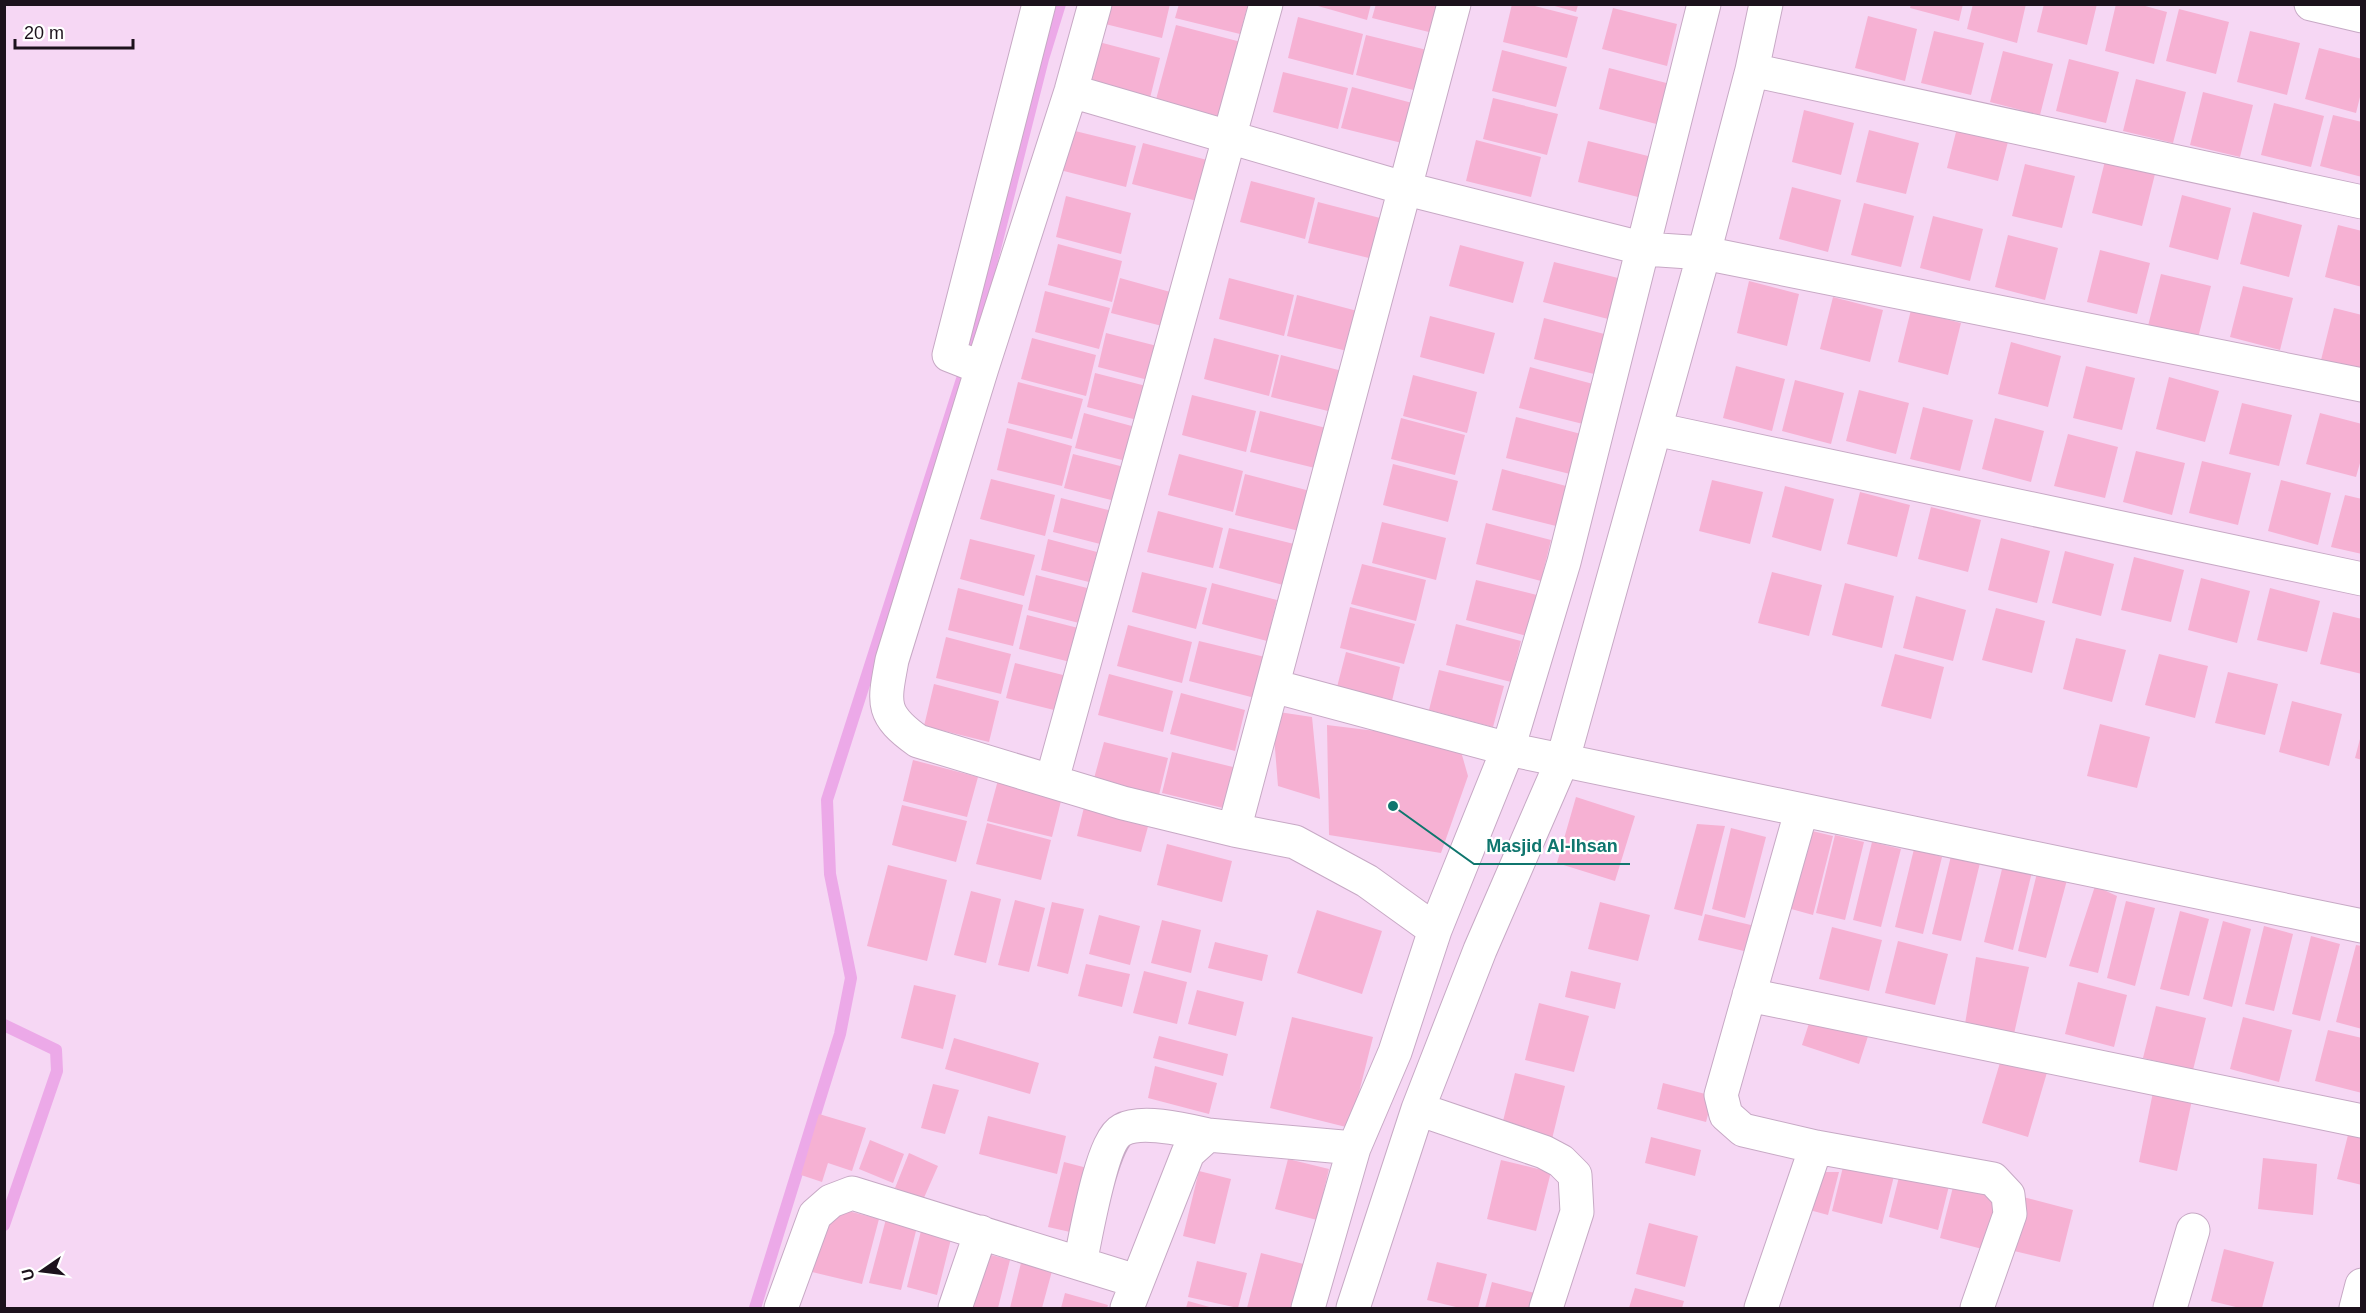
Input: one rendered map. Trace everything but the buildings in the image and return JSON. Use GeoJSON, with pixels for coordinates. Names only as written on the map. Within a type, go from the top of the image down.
{"type":"FeatureCollection","features":[{"type":"Feature","properties":{"kind":"street"},"geometry":{"type":"LineString","coordinates":[[972,365],[949,355],[1039,4]]}},
{"type":"Feature","properties":{"kind":"street"},"geometry":{"type":"LineString","coordinates":[[1095,4],[1071,91],[972,365],[892,660],[885,696],[889,712],[897,726],[918,741],[1123,803],[1295,842],[1367,881],[1435,930]]}},
{"type":"Feature","properties":{"kind":"street"},"geometry":{"type":"LineString","coordinates":[[1052,780],[1266,4]]}},
{"type":"Feature","properties":{"kind":"street"},"geometry":{"type":"LineString","coordinates":[[1234,830],[1407,189],[1454,4]]}},
{"type":"Feature","properties":{"kind":"street"},"geometry":{"type":"LineString","coordinates":[[1308,1308],[1354,1148],[1395,1052],[1435,930],[1508,749],[1564,562],[1645,249],[1704,4]]}},
{"type":"Feature","properties":{"kind":"street"},"geometry":{"type":"LineString","coordinates":[[1353,1308],[1418,1109],[1480,950],[1563,759],[1612,576],[1704,254],[1752,70],[1766,4]]}},
{"type":"Feature","properties":{"kind":"street"},"geometry":{"type":"LineString","coordinates":[[2311,4],[2361,16]]}},
{"type":"Feature","properties":{"kind":"street"},"geometry":{"type":"LineString","coordinates":[[1752,70],[2361,202]]}},
{"type":"Feature","properties":{"kind":"street"},"geometry":{"type":"LineString","coordinates":[[1071,91],[1407,189],[1645,249],[1704,254],[2361,385]]}},
{"type":"Feature","properties":{"kind":"street"},"geometry":{"type":"LineString","coordinates":[[1655,429],[2361,579]]}},
{"type":"Feature","properties":{"kind":"street"},"geometry":{"type":"LineString","coordinates":[[1564,562],[1612,576]]}},
{"type":"Feature","properties":{"kind":"street"},"geometry":{"type":"LineString","coordinates":[[1273,686],[1508,749],[1801,812],[2361,927]]}},
{"type":"Feature","properties":{"kind":"street"},"geometry":{"type":"LineString","coordinates":[[1801,812],[1721,1095],[1725,1115],[1743,1131],[1816,1147],[1993,1179],[2008,1195],[2010,1214],[1977,1308]]}},
{"type":"Feature","properties":{"kind":"street"},"geometry":{"type":"LineString","coordinates":[[1749,995],[2361,1121]]}},
{"type":"Feature","properties":{"kind":"street"},"geometry":{"type":"LineString","coordinates":[[1395,1052],[1434,1070]]}},
{"type":"Feature","properties":{"kind":"street"},"geometry":{"type":"LineString","coordinates":[[1418,1109],[1544,1152],[1561,1161],[1575,1175],[1577,1212],[1546,1308]]}},
{"type":"Feature","properties":{"kind":"street"},"geometry":{"type":"LineString","coordinates":[[1080,1263],[1104,1156],[1113,1138],[1122,1130],[1134,1126],[1170,1127],[1208,1135],[1354,1148]]}},
{"type":"Feature","properties":{"kind":"street"},"geometry":{"type":"LineString","coordinates":[[781,1308],[815,1215],[840,1196],[852,1193],[1080,1263],[1131,1295],[1188,1153],[1208,1135]]}},
{"type":"Feature","properties":{"kind":"street"},"geometry":{"type":"LineString","coordinates":[[1761,1308],[1816,1147]]}},
{"type":"Feature","properties":{"kind":"street"},"geometry":{"type":"LineString","coordinates":[[2170,1308],[2193,1230]]}},
{"type":"Feature","properties":{"kind":"street"},"geometry":{"type":"LineString","coordinates":[[955,1308],[981,1232]]}},
{"type":"Feature","properties":{"kind":"street"},"geometry":{"type":"LineString","coordinates":[[2356,1308],[2361,1285]]}},
{"type":"Feature","properties":{"kind":"waterway"},"geometry":{"type":"LineString","coordinates":[[755,1308],[840,1034],[851,978],[830,874],[827,800],[962,379],[1043,59],[1060,4]]}},
{"type":"Feature","properties":{"kind":"waterway"},"geometry":{"type":"LineString","coordinates":[[4,1025],[56,1050],[57,1071],[4,1225]]}},
{"type":"Feature","properties":{"kind":"place","name":"Masjid Al-Ihsan"},"geometry":{"type":"Point","coordinates":[1393,806]}}]}
